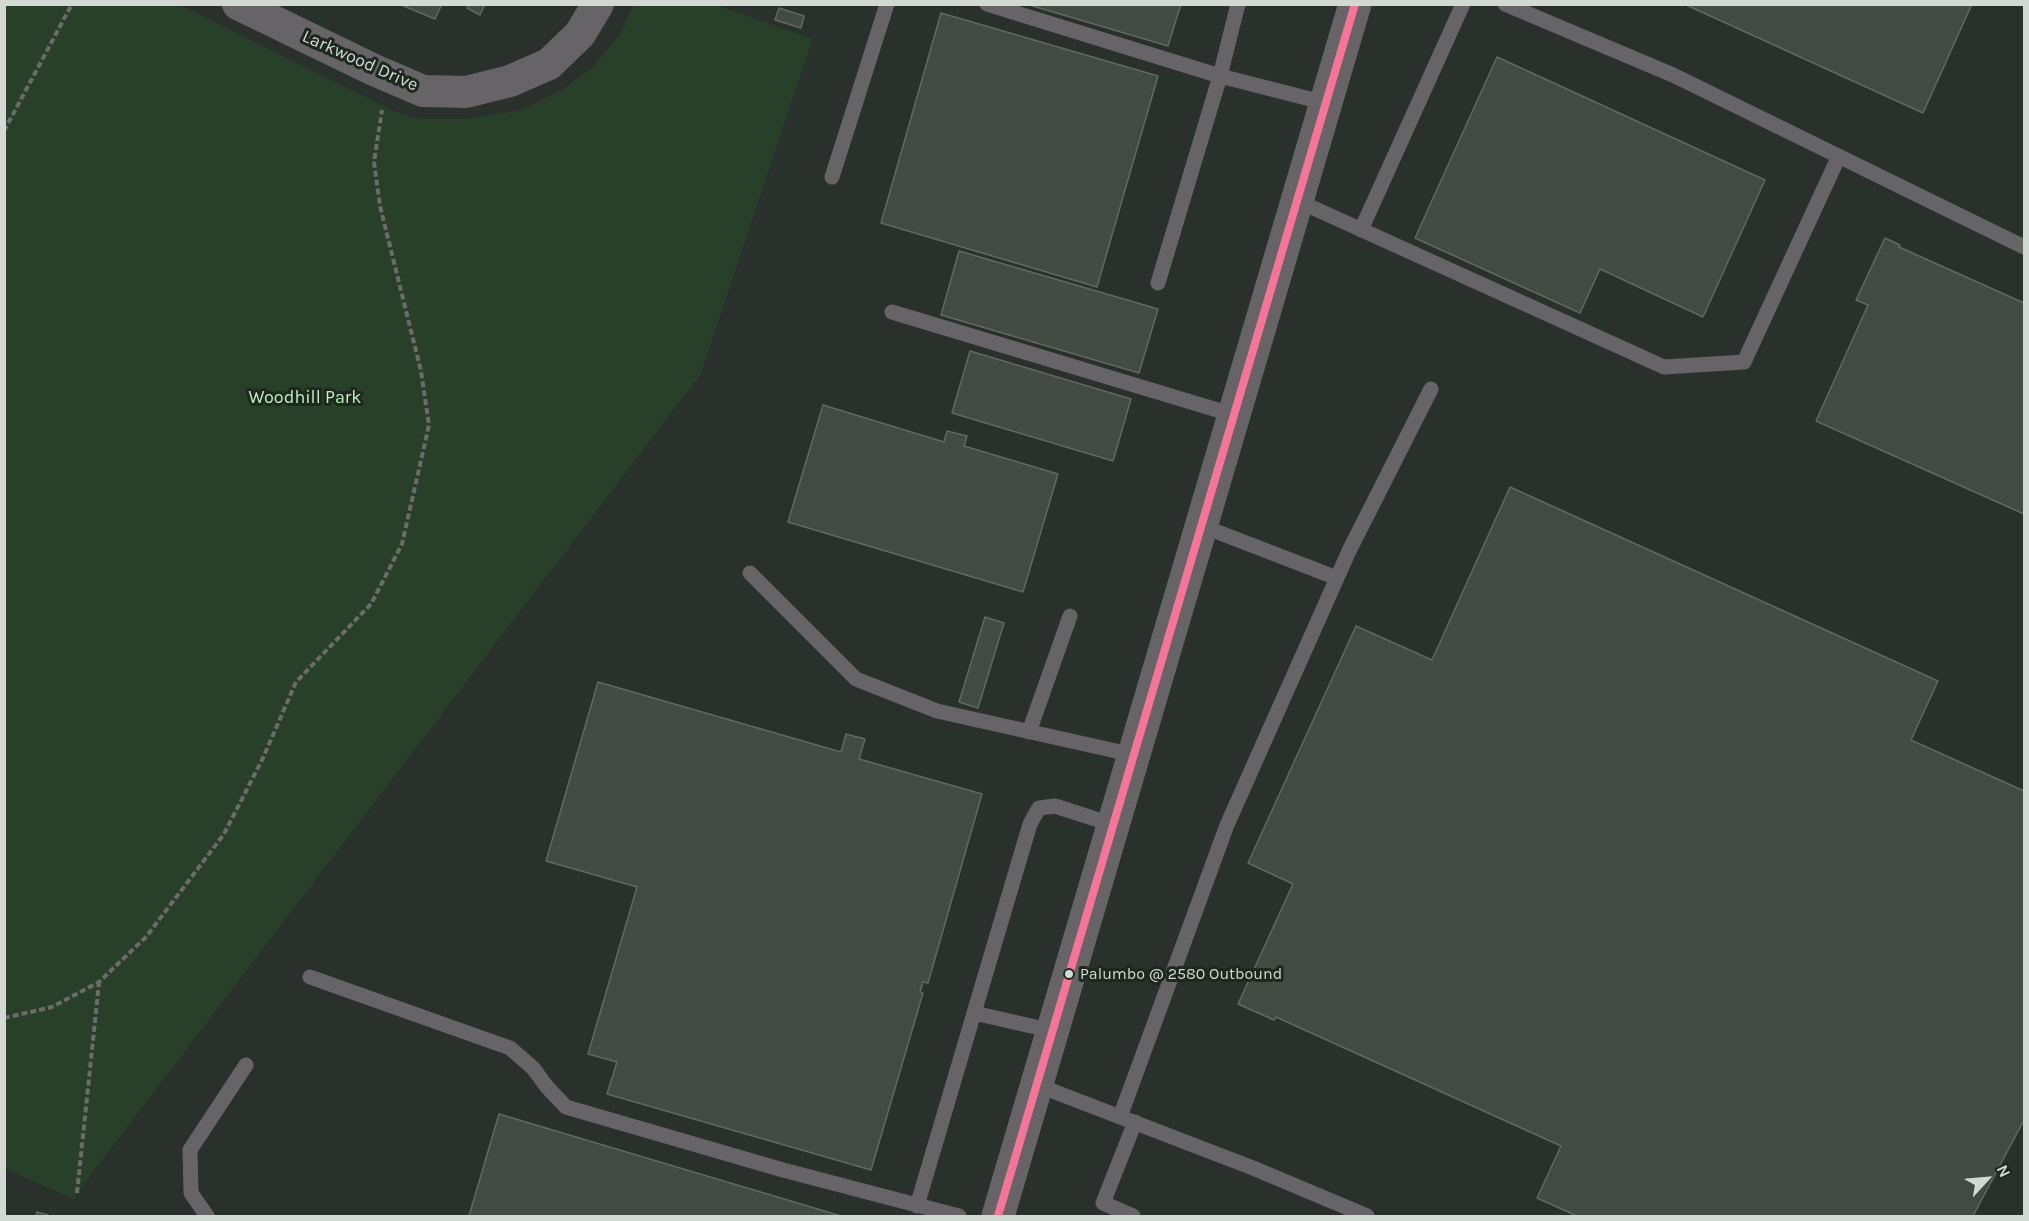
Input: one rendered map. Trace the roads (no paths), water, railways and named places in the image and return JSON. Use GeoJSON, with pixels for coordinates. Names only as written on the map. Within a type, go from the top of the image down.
{"type":"FeatureCollection","features":[{"type":"Feature","properties":{"kind":"street","name":"Larkwood Drive"},"geometry":{"type":"LineString","coordinates":[[238,4],[423,91],[466,92],[510,81],[549,64],[580,34],[598,4]]}},
{"type":"Feature","properties":{"kind":"street"},"geometry":{"type":"LineString","coordinates":[[998,1216],[1355,4]]}},
{"type":"Feature","properties":{"kind":"lane"},"geometry":{"type":"LineString","coordinates":[[832,177],[887,4]]}},
{"type":"Feature","properties":{"kind":"lane"},"geometry":{"type":"LineString","coordinates":[[987,4],[1220,76],[1326,103]]}},
{"type":"Feature","properties":{"kind":"lane"},"geometry":{"type":"LineString","coordinates":[[1158,283],[1220,76],[1238,4]]}},
{"type":"Feature","properties":{"kind":"lane"},"geometry":{"type":"LineString","coordinates":[[1361,230],[1463,4]]}},
{"type":"Feature","properties":{"kind":"lane"},"geometry":{"type":"LineString","coordinates":[[1505,4],[1673,75],[2025,247]]}},
{"type":"Feature","properties":{"kind":"lane"},"geometry":{"type":"LineString","coordinates":[[1298,201],[1664,367],[1744,362],[1839,156]]}},
{"type":"Feature","properties":{"kind":"lane"},"geometry":{"type":"LineString","coordinates":[[892,312],[1234,415]]}},
{"type":"Feature","properties":{"kind":"lane"},"geometry":{"type":"LineString","coordinates":[[1120,1117],[1227,825],[1337,578],[1431,389]]}},
{"type":"Feature","properties":{"kind":"lane"},"geometry":{"type":"LineString","coordinates":[[1202,526],[1337,578]]}},
{"type":"Feature","properties":{"kind":"lane"},"geometry":{"type":"LineString","coordinates":[[750,573],[856,679],[937,711],[1134,755]]}},
{"type":"Feature","properties":{"kind":"lane"},"geometry":{"type":"LineString","coordinates":[[1029,732],[1070,616]]}},
{"type":"Feature","properties":{"kind":"lane"},"geometry":{"type":"LineString","coordinates":[[918,1206],[1030,824],[1039,808],[1055,806],[1114,825]]}},
{"type":"Feature","properties":{"kind":"lane"},"geometry":{"type":"LineString","coordinates":[[310,976],[510,1048],[533,1068],[566,1107],[783,1170],[959,1216]]}},
{"type":"Feature","properties":{"kind":"lane"},"geometry":{"type":"LineString","coordinates":[[974,1013],[1053,1031]]}},
{"type":"Feature","properties":{"kind":"lane"},"geometry":{"type":"LineString","coordinates":[[207,1216],[191,1193],[190,1150],[246,1065]]}},
{"type":"Feature","properties":{"kind":"lane"},"geometry":{"type":"LineString","coordinates":[[1037,1085],[1252,1168],[1367,1216]]}},
{"type":"Feature","properties":{"kind":"lane"},"geometry":{"type":"LineString","coordinates":[[1132,1216],[1103,1203],[1135,1122]]}},
{"type":"Feature","properties":{"kind":"place","name":"Palumbo @ 2580 Outbound"},"geometry":{"type":"Point","coordinates":[1069,974]}},
{"type":"Feature","properties":{"kind":"park label","name":"Woodhill Park"},"geometry":{"type":"Point","coordinates":[305,398]}}]}
